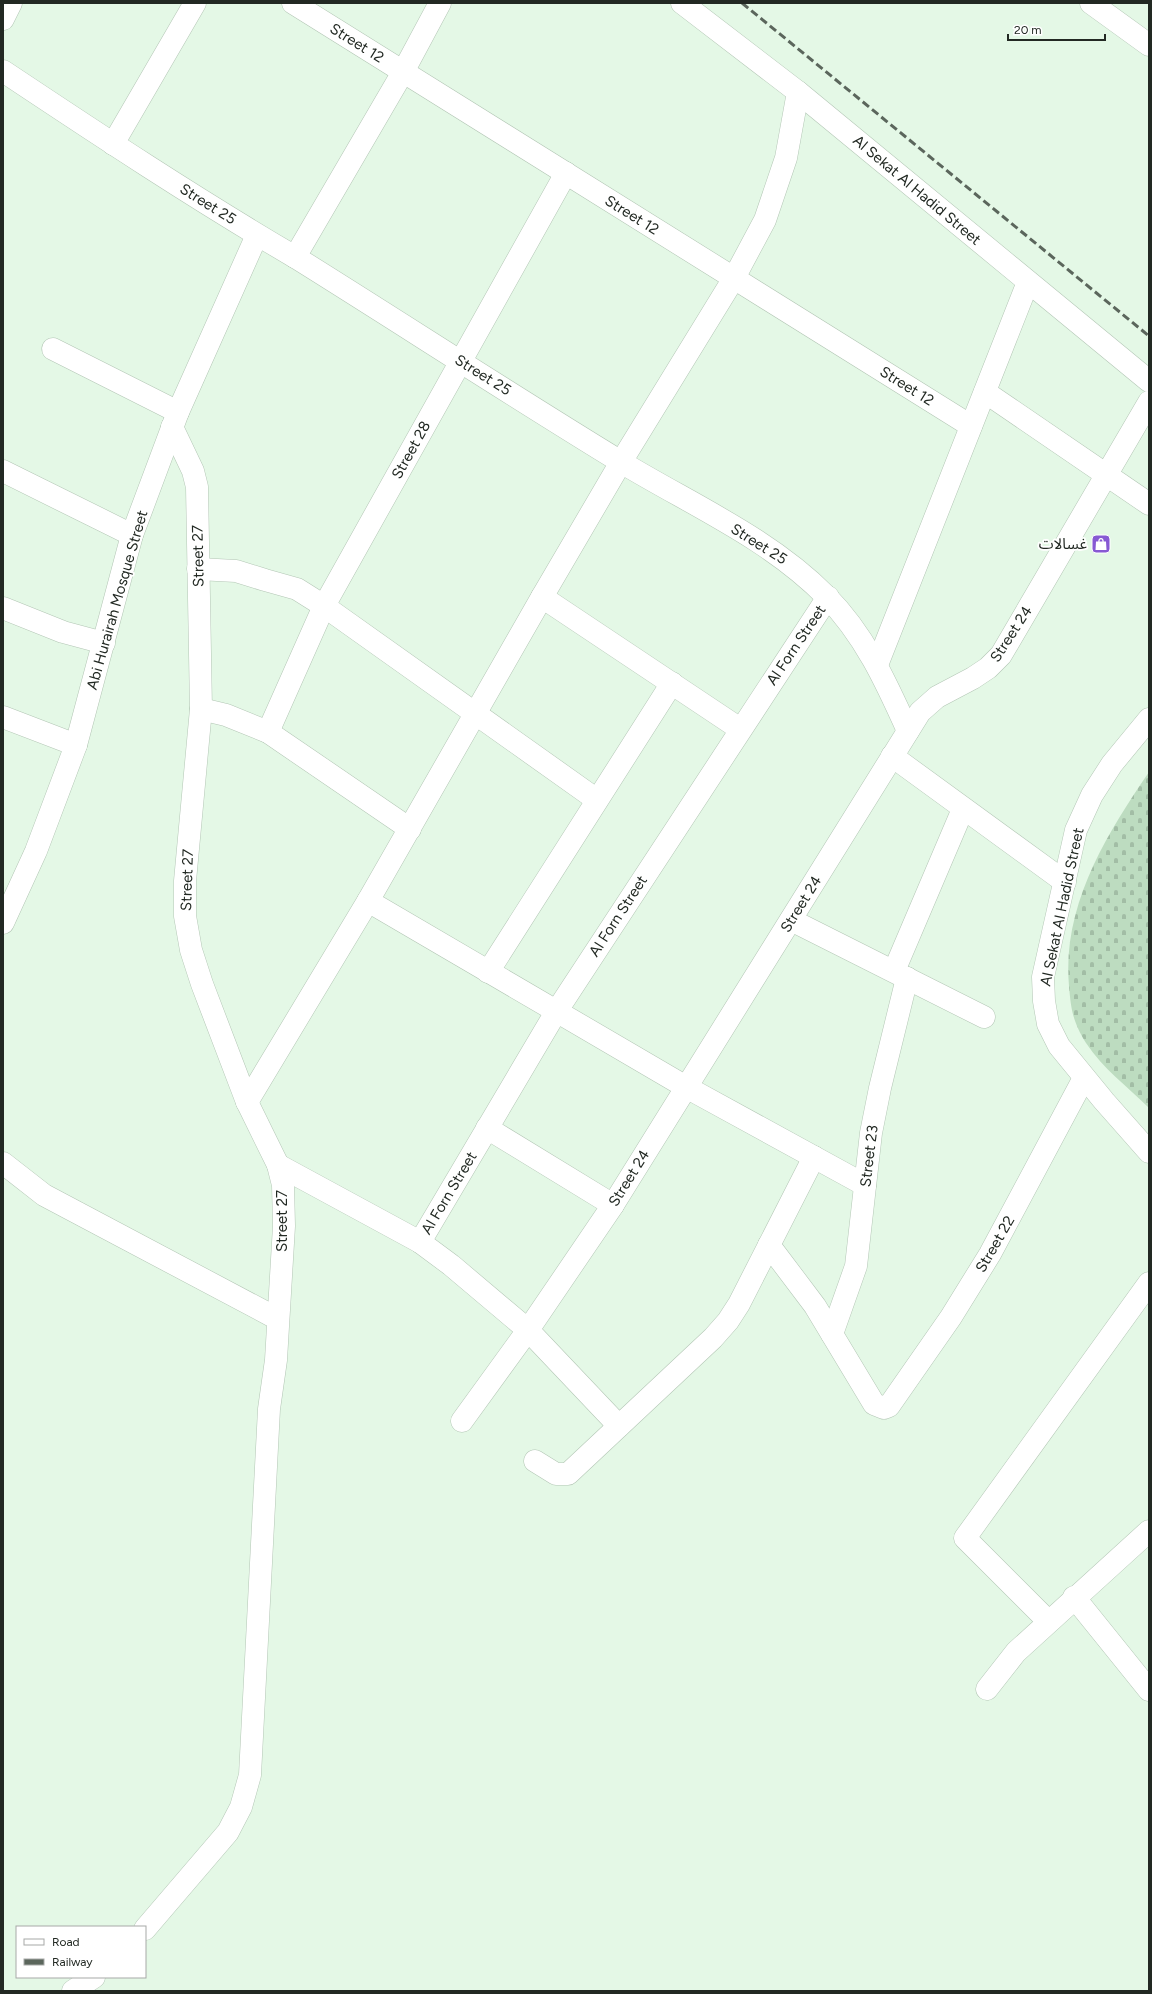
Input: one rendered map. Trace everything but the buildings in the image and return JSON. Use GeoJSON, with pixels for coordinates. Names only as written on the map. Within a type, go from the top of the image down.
{"type":"FeatureCollection","features":[{"type":"Feature","properties":{"kind":"street"},"geometry":{"type":"LineString","coordinates":[[3,19],[11,3]]}},
{"type":"Feature","properties":{"kind":"street"},"geometry":{"type":"LineString","coordinates":[[113,144],[195,3]]}},
{"type":"Feature","properties":{"kind":"street","name":"Street 12"},"geometry":{"type":"LineString","coordinates":[[293,3],[971,426]]}},
{"type":"Feature","properties":{"kind":"street"},"geometry":{"type":"LineString","coordinates":[[295,257],[403,72],[440,3]]}},
{"type":"Feature","properties":{"kind":"street","name":"Al Sekat Al Hadid Street"},"geometry":{"type":"LineString","coordinates":[[682,3],[798,92],[1149,381]]}},
{"type":"Feature","properties":{"kind":"street"},"geometry":{"type":"LineString","coordinates":[[1091,3],[1149,45]]}},
{"type":"Feature","properties":{"kind":"street","name":"Street 25"},"geometry":{"type":"LineString","coordinates":[[3,71],[113,144],[621,462],[770,549],[800,571],[828,597],[854,629],[877,665],[908,731]]}},
{"type":"Feature","properties":{"kind":"street"},"geometry":{"type":"LineString","coordinates":[[247,1102],[368,901],[621,462],[734,278],[765,220],[786,158],[798,92]]}},
{"type":"Feature","properties":{"kind":"street","name":"Street 28"},"geometry":{"type":"LineString","coordinates":[[268,732],[324,606],[566,174]]}},
{"type":"Feature","properties":{"kind":"street","name":"Abi Hurairah Mosque Street"},"geometry":{"type":"LineString","coordinates":[[3,923],[36,851],[76,745],[132,535],[175,420],[257,235]]}},
{"type":"Feature","properties":{"kind":"street"},"geometry":{"type":"LineString","coordinates":[[877,665],[1028,282]]}},
{"type":"Feature","properties":{"kind":"street"},"geometry":{"type":"LineString","coordinates":[[53,349],[175,420]]}},
{"type":"Feature","properties":{"kind":"street"},"geometry":{"type":"LineString","coordinates":[[985,392],[1149,504]]}},
{"type":"Feature","properties":{"kind":"street","name":"Street 24"},"geometry":{"type":"LineString","coordinates":[[462,1421],[528,1330],[613,1205],[920,712],[937,697],[973,678],[988,668],[1001,655],[1149,402]]}},
{"type":"Feature","properties":{"kind":"street","name":"Street 27"},"geometry":{"type":"LineString","coordinates":[[146,1927],[228,1832],[241,1808],[250,1775],[269,1409],[276,1360],[285,1206],[283,1186],[278,1165],[247,1102],[191,950],[185,916],[185,881],[201,709],[197,486],[175,420]]}},
{"type":"Feature","properties":{"kind":"street"},"geometry":{"type":"LineString","coordinates":[[3,471],[132,535]]}},
{"type":"Feature","properties":{"kind":"street"},"geometry":{"type":"LineString","coordinates":[[198,569],[236,571],[297,589],[324,606],[597,800]]}},
{"type":"Feature","properties":{"kind":"street"},"geometry":{"type":"LineString","coordinates":[[542,597],[740,729]]}},
{"type":"Feature","properties":{"kind":"street","name":"Al Forn Street"},"geometry":{"type":"LineString","coordinates":[[420,1242],[556,1012],[740,729],[828,597]]}},
{"type":"Feature","properties":{"kind":"street"},"geometry":{"type":"LineString","coordinates":[[3,608],[63,632],[104,643]]}},
{"type":"Feature","properties":{"kind":"street"},"geometry":{"type":"LineString","coordinates":[[488,972],[672,683]]}},
{"type":"Feature","properties":{"kind":"street"},"geometry":{"type":"LineString","coordinates":[[201,709],[226,715],[268,732],[410,829]]}},
{"type":"Feature","properties":{"kind":"street"},"geometry":{"type":"LineString","coordinates":[[3,717],[76,745]]}},
{"type":"Feature","properties":{"kind":"street","name":"Al Sekat Al Hadid Street"},"geometry":{"type":"LineString","coordinates":[[1149,719],[1112,764],[1092,795],[1076,830],[1044,977],[1044,1001],[1048,1024],[1059,1046],[1084,1078],[1149,1152]]}},
{"type":"Feature","properties":{"kind":"street"},"geometry":{"type":"LineString","coordinates":[[892,756],[1065,882]]}},
{"type":"Feature","properties":{"kind":"street","name":"Street 23"},"geometry":{"type":"LineString","coordinates":[[832,1334],[856,1266],[871,1133],[900,975],[963,809]]}},
{"type":"Feature","properties":{"kind":"street"},"geometry":{"type":"LineString","coordinates":[[368,901],[686,1087],[865,1185]]}},
{"type":"Feature","properties":{"kind":"street"},"geometry":{"type":"LineString","coordinates":[[791,920],[984,1017]]}},
{"type":"Feature","properties":{"kind":"street","name":"Street 22"},"geometry":{"type":"LineString","coordinates":[[832,1334],[874,1404],[884,1408],[892,1403],[951,1316],[990,1254],[1084,1078]]}},
{"type":"Feature","properties":{"kind":"street"},"geometry":{"type":"LineString","coordinates":[[487,1128],[613,1205]]}},
{"type":"Feature","properties":{"kind":"street"},"geometry":{"type":"LineString","coordinates":[[535,1461],[556,1474],[568,1474],[713,1338],[728,1321],[739,1304],[814,1157]]}},
{"type":"Feature","properties":{"kind":"street"},"geometry":{"type":"LineString","coordinates":[[3,1163],[44,1195],[278,1319]]}},
{"type":"Feature","properties":{"kind":"street"},"geometry":{"type":"LineString","coordinates":[[278,1165],[420,1242],[451,1265],[528,1330],[619,1426]]}},
{"type":"Feature","properties":{"kind":"street"},"geometry":{"type":"LineString","coordinates":[[769,1245],[812,1300],[832,1334]]}},
{"type":"Feature","properties":{"kind":"street"},"geometry":{"type":"LineString","coordinates":[[1048,1621],[965,1538],[1149,1283]]}},
{"type":"Feature","properties":{"kind":"street"},"geometry":{"type":"LineString","coordinates":[[987,1689],[1016,1652],[1074,1597],[1149,1531]]}},
{"type":"Feature","properties":{"kind":"street"},"geometry":{"type":"LineString","coordinates":[[1074,1597],[1149,1690]]}},
{"type":"Feature","properties":{"kind":"street"},"geometry":{"type":"LineString","coordinates":[[73,1991],[92,1978]]}},
{"type":"Feature","properties":{"kind":"green space"},"geometry":{"type":"Polygon","coordinates":[[[1149,772],[1149,1108],[1100,1061],[1082,1036],[1073,1016],[1069,986],[1069,956],[1072,928],[1090,873],[1117,821],[1149,772]]]}},
{"type":"Feature","properties":{"kind":"railway"},"geometry":{"type":"LineString","coordinates":[[742,3],[1149,336]]}},
{"type":"Feature","properties":{"kind":"place","name":"غسالات"},"geometry":{"type":"Point","coordinates":[1101,544]}}]}
